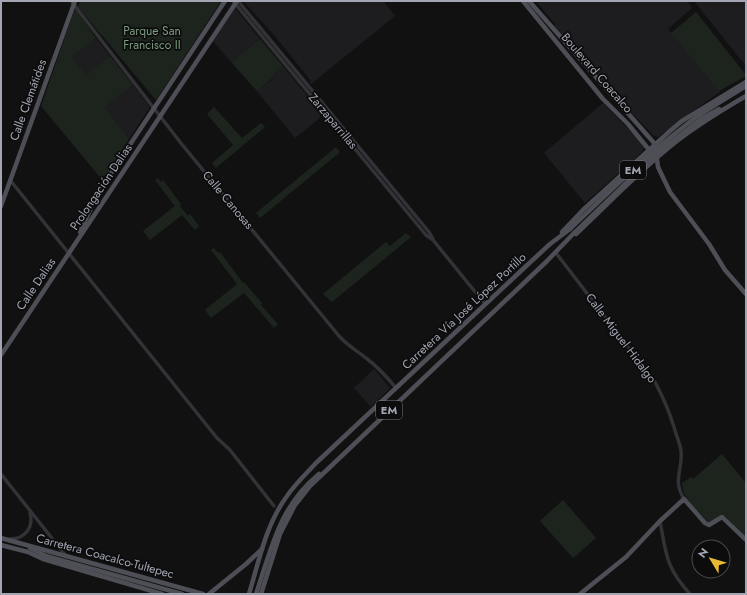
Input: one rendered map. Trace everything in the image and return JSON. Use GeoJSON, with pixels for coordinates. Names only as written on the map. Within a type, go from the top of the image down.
{"type":"FeatureCollection","features":[{"type":"Feature","properties":{"kind":"main road","name":"Prolongación Dalias"},"geometry":{"type":"LineString","coordinates":[[74,244],[98,193],[225,1]]}},
{"type":"Feature","properties":{"kind":"main road"},"geometry":{"type":"LineString","coordinates":[[523,1],[531,3]]}},
{"type":"Feature","properties":{"kind":"main road","name":"Boulevard Coacalco"},"geometry":{"type":"LineString","coordinates":[[523,1],[603,99],[628,124],[657,158]]}},
{"type":"Feature","properties":{"kind":"main road","name":"Calle Clemátides"},"geometry":{"type":"LineString","coordinates":[[1,206],[73,2]]}},
{"type":"Feature","properties":{"kind":"main road","name":"Prolongación Dalias"},"geometry":{"type":"LineString","coordinates":[[74,244],[236,2]]}},
{"type":"Feature","properties":{"kind":"main road","name":"Boulevard Coacalco"},"geometry":{"type":"LineString","coordinates":[[531,3],[655,144]]}},
{"type":"Feature","properties":{"kind":"main road"},"geometry":{"type":"LineString","coordinates":[[536,9],[538,19]]}},
{"type":"Feature","properties":{"kind":"main road"},"geometry":{"type":"LineString","coordinates":[[548,242],[649,149],[682,121],[746,82]]}},
{"type":"Feature","properties":{"kind":"main road","name":"Carretera Vía José López Portillo"},"geometry":{"type":"LineString","coordinates":[[249,594],[273,519],[286,496],[316,463],[485,304],[548,242],[570,229],[661,145],[746,86]]}},
{"type":"Feature","properties":{"kind":"main road"},"geometry":{"type":"LineString","coordinates":[[556,253],[677,141],[704,121],[746,95]]}},
{"type":"Feature","properties":{"kind":"main road","name":"Carretera Vía José López Portillo"},"geometry":{"type":"LineString","coordinates":[[261,594],[280,534],[295,505],[310,486],[556,253],[574,233],[656,154],[700,117],[746,95]]}},
{"type":"Feature","properties":{"kind":"main road"},"geometry":{"type":"LineString","coordinates":[[670,131],[668,136],[669,139],[672,142],[677,141]]}},
{"type":"Feature","properties":{"kind":"main road"},"geometry":{"type":"LineString","coordinates":[[655,144],[658,167],[670,192],[709,244],[725,270],[746,294]]}},
{"type":"Feature","properties":{"kind":"main road"},"geometry":{"type":"LineString","coordinates":[[629,168],[636,172],[637,177]]}},
{"type":"Feature","properties":{"kind":"main road","name":"Calle Dalias"},"geometry":{"type":"LineString","coordinates":[[1,355],[74,244]]}},
{"type":"Feature","properties":{"kind":"main road"},"geometry":{"type":"LineString","coordinates":[[256,594],[282,519],[299,493],[315,477],[343,454]]}},
{"type":"Feature","properties":{"kind":"main road"},"geometry":{"type":"LineString","coordinates":[[580,594],[626,557],[660,521],[684,499],[705,523],[709,525],[722,517],[746,540]]}},
{"type":"Feature","properties":{"kind":"main road","name":"Carretera Coacalco-Tultepec"},"geometry":{"type":"LineString","coordinates":[[1,538],[202,594]]}},
{"type":"Feature","properties":{"kind":"main road"},"geometry":{"type":"LineString","coordinates":[[22,544],[46,556],[182,594]]}},
{"type":"Feature","properties":{"kind":"main road","name":"Carretera Coacalco-Tultepec"},"geometry":{"type":"LineString","coordinates":[[1,545],[162,594]]}},
{"type":"Feature","properties":{"kind":"main road"},"geometry":{"type":"LineString","coordinates":[[209,594],[263,548]]}},
{"type":"Feature","properties":{"kind":"main road"},"geometry":{"type":"LineString","coordinates":[[106,577],[125,579],[177,594]]}},
{"type":"Feature","properties":{"kind":"street","name":"Calle Canosas"},"geometry":{"type":"LineString","coordinates":[[73,2],[180,142],[339,336],[384,374],[396,388]]}},
{"type":"Feature","properties":{"kind":"street","name":"Zarzaparrillas"},"geometry":{"type":"LineString","coordinates":[[236,2],[426,235],[433,240],[485,304]]}},
{"type":"Feature","properties":{"kind":"street"},"geometry":{"type":"LineString","coordinates":[[10,180],[217,438],[230,450],[274,506]]}},
{"type":"Feature","properties":{"kind":"street","name":"Calle Miguel Hidalgo"},"geometry":{"type":"LineString","coordinates":[[556,253],[656,382],[666,403],[681,452],[678,486],[684,499]]}},
{"type":"Feature","properties":{"kind":"street"},"geometry":{"type":"LineString","coordinates":[[1,474],[66,556]]}},
{"type":"Feature","properties":{"kind":"street"},"geometry":{"type":"LineString","coordinates":[[7,540],[21,537],[30,528],[31,522],[29,510]]}},
{"type":"Feature","properties":{"kind":"street"},"geometry":{"type":"LineString","coordinates":[[660,521],[669,563],[675,576],[690,594]]}},
{"type":"Feature","properties":{"kind":"shaded area"},"geometry":{"type":"Polygon","coordinates":[[[243,1],[383,1],[395,16],[311,84],[311,81],[274,35],[243,1]]]}},
{"type":"Feature","properties":{"kind":"shaded area"},"geometry":{"type":"Polygon","coordinates":[[[536,1],[687,1],[692,8],[668,29],[720,92],[658,137],[654,136],[604,84],[554,26],[555,24],[536,1]]]}},
{"type":"Feature","properties":{"kind":"shaded area"},"geometry":{"type":"Polygon","coordinates":[[[694,1],[746,1],[746,66],[694,1]]]}},
{"type":"Feature","properties":{"kind":"shaded area"},"geometry":{"type":"Polygon","coordinates":[[[235,8],[260,39],[231,62],[213,41],[235,8]]]}},
{"type":"Feature","properties":{"kind":"shaded area"},"geometry":{"type":"Polygon","coordinates":[[[96,38],[110,56],[86,75],[72,57],[96,38]]]}},
{"type":"Feature","properties":{"kind":"shaded area"},"geometry":{"type":"Polygon","coordinates":[[[283,66],[322,114],[319,117],[320,118],[295,138],[257,91],[275,77],[274,74],[283,66]]]}},
{"type":"Feature","properties":{"kind":"shaded area"},"geometry":{"type":"Polygon","coordinates":[[[133,85],[150,107],[129,139],[105,107],[133,85]]]}},
{"type":"Feature","properties":{"kind":"shaded area"},"geometry":{"type":"Polygon","coordinates":[[[603,103],[638,139],[643,147],[643,151],[585,203],[544,153],[603,103]]]}},
{"type":"Feature","properties":{"kind":"shaded area"},"geometry":{"type":"Polygon","coordinates":[[[374,369],[390,388],[371,407],[354,388],[374,369]]]}},
{"type":"Feature","properties":{"kind":"green space","name":"Parque San Francisco II"},"geometry":{"type":"Polygon","coordinates":[[[80,1],[221,1],[156,100],[78,7],[80,1]]]}},
{"type":"Feature","properties":{"kind":"green space"},"geometry":{"type":"Polygon","coordinates":[[[76,10],[96,38],[72,57],[86,75],[110,56],[133,85],[105,107],[129,139],[103,181],[41,106],[74,11],[76,10]]]}},
{"type":"Feature","properties":{"kind":"green space"},"geometry":{"type":"Polygon","coordinates":[[[696,12],[746,75],[719,91],[671,33],[696,12]]]}},
{"type":"Feature","properties":{"kind":"green space"},"geometry":{"type":"Polygon","coordinates":[[[260,39],[283,66],[274,74],[275,76],[257,91],[231,62],[260,39]]]}},
{"type":"Feature","properties":{"kind":"green space"},"geometry":{"type":"Polygon","coordinates":[[[214,107],[242,138],[261,123],[265,127],[216,168],[212,163],[233,145],[207,114],[214,107]]]}},
{"type":"Feature","properties":{"kind":"green space"},"geometry":{"type":"Polygon","coordinates":[[[336,147],[340,152],[260,218],[256,213],[336,147]]]}},
{"type":"Feature","properties":{"kind":"green space"},"geometry":{"type":"Polygon","coordinates":[[[158,178],[161,182],[163,180],[181,204],[180,206],[188,216],[190,214],[199,226],[195,230],[182,215],[150,240],[143,231],[175,206],[155,180],[158,178]]]}},
{"type":"Feature","properties":{"kind":"green space"},"geometry":{"type":"Polygon","coordinates":[[[406,233],[411,237],[332,302],[323,294],[386,242],[390,246],[406,233]]]}},
{"type":"Feature","properties":{"kind":"green space"},"geometry":{"type":"Polygon","coordinates":[[[214,248],[218,253],[220,252],[243,283],[244,282],[262,303],[261,305],[278,324],[274,328],[244,293],[211,318],[205,310],[237,284],[211,250],[214,248]]]}},
{"type":"Feature","properties":{"kind":"green space"},"geometry":{"type":"Polygon","coordinates":[[[722,454],[746,483],[746,537],[724,516],[709,523],[688,500],[683,489],[682,483],[691,477],[693,479],[722,454]]]}},
{"type":"Feature","properties":{"kind":"green space"},"geometry":{"type":"Polygon","coordinates":[[[563,500],[596,538],[573,558],[540,521],[563,500]]]}}]}
